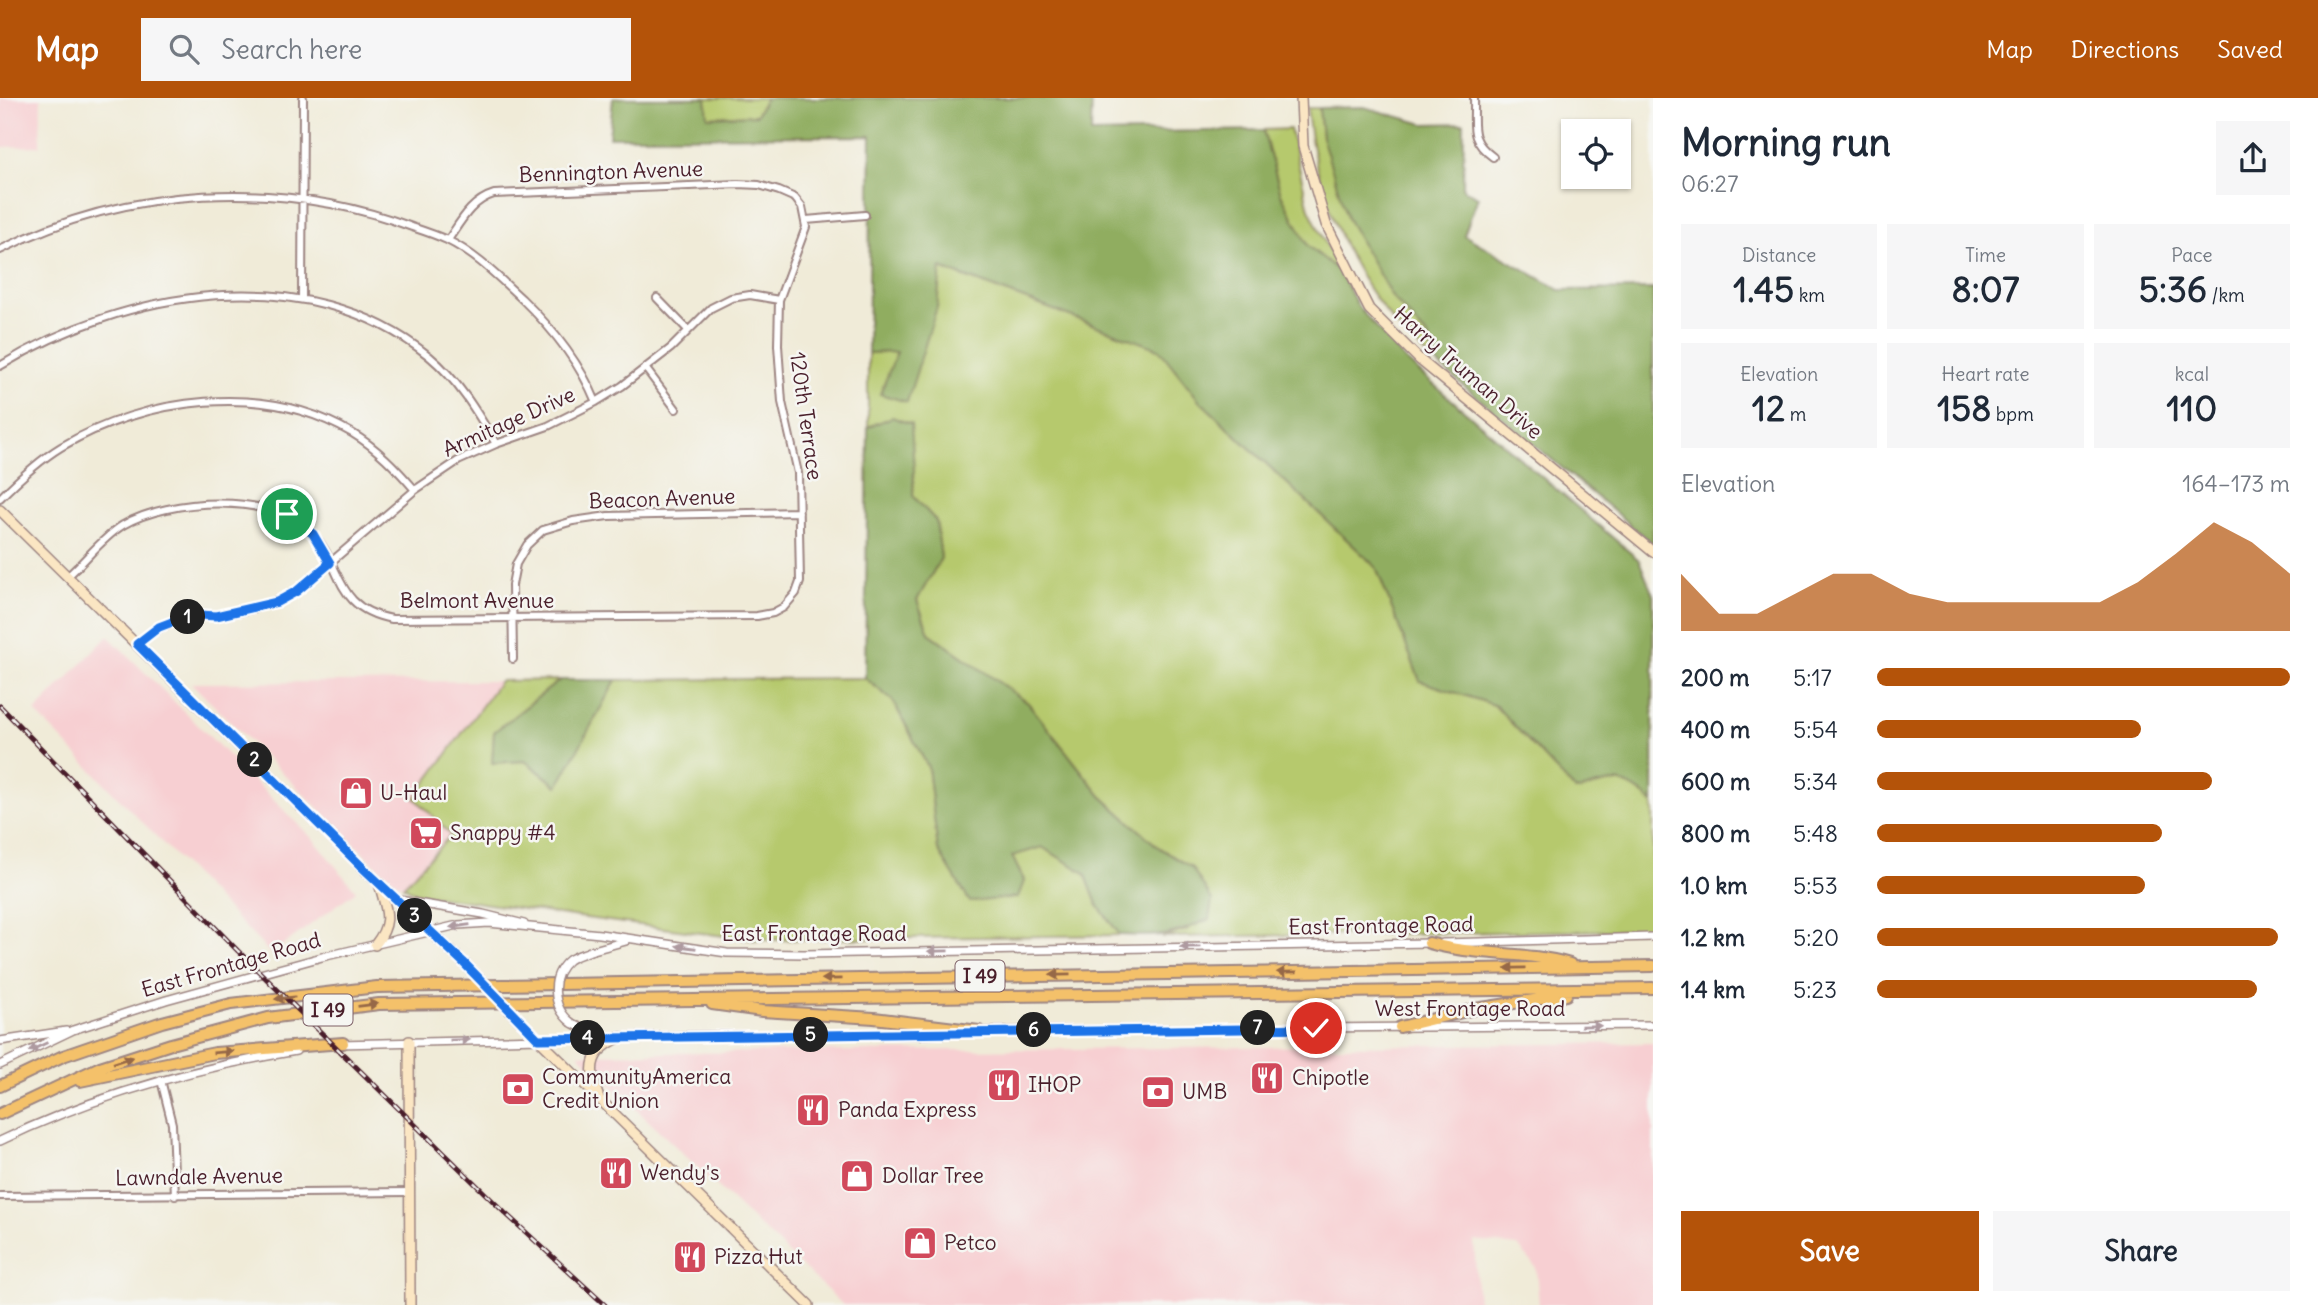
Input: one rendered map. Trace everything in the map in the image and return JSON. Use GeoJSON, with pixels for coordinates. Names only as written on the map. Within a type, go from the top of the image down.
{"type":"FeatureCollection","features":[{"type":"Feature","properties":{"kind":"highway"},"geometry":{"type":"LineString","coordinates":[[1429,943],[1453,950],[1544,956],[1583,967]]}},
{"type":"Feature","properties":{"kind":"highway","name":"I 49"},"geometry":{"type":"LineString","coordinates":[[0,1086],[63,1056],[162,1022],[219,1007],[377,987],[1653,966]]}},
{"type":"Feature","properties":{"kind":"highway","name":"I 49"},"geometry":{"type":"LineString","coordinates":[[0,1114],[100,1067],[171,1044],[268,1018],[379,1004],[1653,988]]}},
{"type":"Feature","properties":{"kind":"highway"},"geometry":{"type":"LineString","coordinates":[[1401,1027],[1475,1009],[1595,989]]}},
{"type":"Feature","properties":{"kind":"highway"},"geometry":{"type":"LineString","coordinates":[[675,999],[762,1011],[874,1018],[979,1031]]}},
{"type":"Feature","properties":{"kind":"highway"},"geometry":{"type":"LineString","coordinates":[[60,1086],[215,1053],[343,1044]]}},
{"type":"Feature","properties":{"kind":"main road","name":"Harry Truman Drive"},"geometry":{"type":"LineString","coordinates":[[1301,98],[1303,146],[1326,224],[1369,309],[1420,360],[1653,552]]}},
{"type":"Feature","properties":{"kind":"main road"},"geometry":{"type":"LineString","coordinates":[[0,510],[397,900],[432,931],[809,1305]]}},
{"type":"Feature","properties":{"kind":"main road"},"geometry":{"type":"LineString","coordinates":[[375,945],[387,925],[388,914],[378,881]]}},
{"type":"Feature","properties":{"kind":"main road"},"geometry":{"type":"LineString","coordinates":[[600,1100],[592,1072],[593,1060],[607,1045],[621,1037]]}},
{"type":"Feature","properties":{"kind":"main road"},"geometry":{"type":"LineString","coordinates":[[409,1041],[410,1305]]}},
{"type":"Feature","properties":{"kind":"street"},"geometry":{"type":"LineString","coordinates":[[302,299],[303,98]]}},
{"type":"Feature","properties":{"kind":"street"},"geometry":{"type":"LineString","coordinates":[[1474,98],[1475,140],[1480,148],[1493,157]]}},
{"type":"Feature","properties":{"kind":"street","name":"Bennington Avenue"},"geometry":{"type":"LineString","coordinates":[[448,240],[473,204],[494,194],[759,185],[795,198],[802,207],[806,220]]}},
{"type":"Feature","properties":{"kind":"street"},"geometry":{"type":"LineString","coordinates":[[0,250],[23,238],[83,216],[145,202],[208,195],[272,195],[335,204],[388,218],[448,240],[495,274],[535,311],[573,360],[596,402]]}},
{"type":"Feature","properties":{"kind":"street"},"geometry":{"type":"LineString","coordinates":[[806,220],[865,215]]}},
{"type":"Feature","properties":{"kind":"street","name":"120th Terrace"},"geometry":{"type":"LineString","coordinates":[[751,616],[773,613],[783,607],[796,593],[800,582],[798,473],[780,387],[779,300],[806,227],[806,220]]}},
{"type":"Feature","properties":{"kind":"street"},"geometry":{"type":"LineString","coordinates":[[0,366],[29,348],[71,328],[115,313],[161,302],[207,296],[254,295],[302,299],[364,316],[399,334],[428,355],[455,381],[476,409],[496,444]]}},
{"type":"Feature","properties":{"kind":"street","name":"Armitage Drive"},"geometry":{"type":"LineString","coordinates":[[137,644],[159,627],[180,619],[200,615],[216,616],[277,602],[297,591],[415,490],[458,461],[548,426],[596,402],[646,369],[711,308],[731,298],[750,295],[779,300]]}},
{"type":"Feature","properties":{"kind":"street"},"geometry":{"type":"LineString","coordinates":[[657,298],[688,330]]}},
{"type":"Feature","properties":{"kind":"street"},"geometry":{"type":"LineString","coordinates":[[646,369],[677,409]]}},
{"type":"Feature","properties":{"kind":"street"},"geometry":{"type":"LineString","coordinates":[[0,498],[32,467],[91,432],[149,411],[216,402],[250,402],[284,407],[330,421],[377,450],[415,490]]}},
{"type":"Feature","properties":{"kind":"street","name":"Belmont Avenue"},"geometry":{"type":"LineString","coordinates":[[68,576],[107,537],[135,519],[166,509],[213,505],[255,507],[287,514],[313,534],[344,591],[365,610],[382,617],[751,616]]}},
{"type":"Feature","properties":{"kind":"street","name":"Beacon Avenue"},"geometry":{"type":"LineString","coordinates":[[513,659],[512,585],[516,564],[527,545],[543,530],[573,521],[608,516],[799,512]]}},
{"type":"Feature","properties":{"kind":"street"},"geometry":{"type":"LineString","coordinates":[[397,900],[516,921],[534,928]]}},
{"type":"Feature","properties":{"kind":"street","name":"East Frontage Road"},"geometry":{"type":"LineString","coordinates":[[0,1065],[73,1030],[179,997],[458,925],[489,923],[600,934],[727,953],[804,954],[1653,937]]}},
{"type":"Feature","properties":{"kind":"street"},"geometry":{"type":"LineString","coordinates":[[602,1038],[586,1032],[563,1017],[555,986],[557,975],[572,958],[630,940]]}},
{"type":"Feature","properties":{"kind":"street","name":"West Frontage Road"},"geometry":{"type":"LineString","coordinates":[[0,1141],[48,1119],[161,1080],[254,1058],[343,1044],[621,1037],[924,1035],[979,1031],[1653,1025]]}},
{"type":"Feature","properties":{"kind":"street"},"geometry":{"type":"LineString","coordinates":[[0,1041],[73,1030]]}},
{"type":"Feature","properties":{"kind":"street"},"geometry":{"type":"LineString","coordinates":[[161,1080],[172,1124],[175,1196]]}},
{"type":"Feature","properties":{"kind":"street","name":"Lawndale Avenue"},"geometry":{"type":"LineString","coordinates":[[0,1196],[410,1192]]}},
{"type":"Feature","properties":{"kind":"shaded area"},"geometry":{"type":"Polygon","coordinates":[[[0,98],[41,98],[40,146],[0,147],[0,98]]]}},
{"type":"Feature","properties":{"kind":"shaded area"},"geometry":{"type":"Polygon","coordinates":[[[108,636],[314,840],[356,891],[271,954],[35,712],[108,636]]]}},
{"type":"Feature","properties":{"kind":"shaded area"},"geometry":{"type":"Polygon","coordinates":[[[500,681],[415,798],[451,835],[403,886],[389,878],[191,683],[500,681]]]}},
{"type":"Feature","properties":{"kind":"shaded area"},"geometry":{"type":"Polygon","coordinates":[[[1653,1043],[1653,1305],[1539,1305],[1536,1268],[1518,1246],[1474,1241],[1478,1305],[843,1305],[578,1054],[1653,1043]]]}},
{"type":"Feature","properties":{"kind":"green space"},"geometry":{"type":"Polygon","coordinates":[[[613,98],[706,98],[708,117],[756,115],[766,98],[1092,98],[1091,133],[1263,130],[1281,194],[1308,246],[1339,271],[1359,308],[1405,360],[1639,560],[1653,595],[1653,803],[1634,787],[1617,782],[1576,791],[1495,705],[1420,681],[1376,567],[1200,401],[1159,349],[941,268],[937,307],[907,402],[880,394],[897,352],[868,353],[871,136],[609,137],[613,98]]]}},
{"type":"Feature","properties":{"kind":"green space"},"geometry":{"type":"Polygon","coordinates":[[[706,98],[766,98],[756,115],[707,117],[706,98]]]}},
{"type":"Feature","properties":{"kind":"green space"},"geometry":{"type":"Polygon","coordinates":[[[1364,107],[1424,124],[1464,123],[1463,189],[1478,197],[1464,235],[1560,290],[1653,289],[1653,544],[1434,361],[1429,338],[1392,297],[1347,218],[1322,137],[1319,108],[1364,107]]]}},
{"type":"Feature","properties":{"kind":"green space"},"geometry":{"type":"Polygon","coordinates":[[[1307,108],[1319,108],[1322,137],[1392,297],[1429,338],[1434,361],[1392,320],[1359,273],[1345,247],[1316,164],[1307,108]]]}},
{"type":"Feature","properties":{"kind":"green space"},"geometry":{"type":"Polygon","coordinates":[[[1290,129],[1309,209],[1339,271],[1308,247],[1281,194],[1263,130],[1290,129]]]}},
{"type":"Feature","properties":{"kind":"green space"},"geometry":{"type":"Polygon","coordinates":[[[940,268],[1159,349],[1200,401],[1376,567],[1420,681],[1494,705],[1576,791],[1617,782],[1634,787],[1653,803],[1653,930],[1162,937],[1187,930],[1192,868],[1158,847],[1101,796],[1028,703],[929,633],[917,600],[941,558],[936,521],[913,496],[914,470],[868,427],[868,353],[897,352],[937,307],[940,268]]]}},
{"type":"Feature","properties":{"kind":"green space"},"geometry":{"type":"Polygon","coordinates":[[[892,417],[911,424],[913,496],[936,521],[941,558],[917,600],[929,633],[1028,703],[1101,796],[1158,847],[1192,868],[1212,900],[1209,919],[1166,934],[1120,935],[1097,904],[1085,873],[1042,847],[1012,856],[1024,881],[1018,897],[970,902],[938,850],[928,767],[893,701],[865,678],[868,427],[892,417]]]}},
{"type":"Feature","properties":{"kind":"green space"},"geometry":{"type":"Polygon","coordinates":[[[865,678],[893,701],[928,767],[938,850],[970,901],[1017,897],[1024,880],[1012,856],[1042,847],[1085,873],[1097,904],[1120,935],[755,940],[419,894],[403,886],[451,835],[415,798],[500,681],[560,680],[494,732],[493,763],[525,761],[557,786],[616,680],[865,678]]]}},
{"type":"Feature","properties":{"kind":"green space"},"geometry":{"type":"Polygon","coordinates":[[[560,680],[616,680],[558,786],[525,761],[492,763],[494,732],[560,680]]]}},
{"type":"Feature","properties":{"kind":"railway"},"geometry":{"type":"LineString","coordinates":[[0,706],[238,951],[505,1213],[605,1305]]}},
{"type":"Feature","properties":{"kind":"place","name":"U-Haul"},"geometry":{"type":"Point","coordinates":[356,793]}},
{"type":"Feature","properties":{"kind":"place","name":"Snappy #4"},"geometry":{"type":"Point","coordinates":[426,833]}},
{"type":"Feature","properties":{"kind":"place","name":"Chipotle"},"geometry":{"type":"Point","coordinates":[1267,1078]}},
{"type":"Feature","properties":{"kind":"place","name":"IHOP"},"geometry":{"type":"Point","coordinates":[1004,1085]}},
{"type":"Feature","properties":{"kind":"place","name":"CommunityAmerica Credit Union"},"geometry":{"type":"Point","coordinates":[518,1089]}},
{"type":"Feature","properties":{"kind":"place","name":"UMB"},"geometry":{"type":"Point","coordinates":[1158,1092]}},
{"type":"Feature","properties":{"kind":"place","name":"Panda Express"},"geometry":{"type":"Point","coordinates":[813,1110]}},
{"type":"Feature","properties":{"kind":"place","name":"Wendy's"},"geometry":{"type":"Point","coordinates":[616,1173]}},
{"type":"Feature","properties":{"kind":"place","name":"Dollar Tree"},"geometry":{"type":"Point","coordinates":[857,1176]}},
{"type":"Feature","properties":{"kind":"place","name":"Petco"},"geometry":{"type":"Point","coordinates":[920,1243]}},
{"type":"Feature","properties":{"kind":"place","name":"Pizza Hut"},"geometry":{"type":"Point","coordinates":[690,1257]}},
{"type":"Feature","properties":{"kind":"route"},"geometry":{"type":"LineString","coordinates":[[287,514],[313,534],[330,563],[297,591],[277,602],[216,616],[200,615],[180,619],[159,627],[137,644],[363,868],[432,931],[538,1039],[1316,1028]]}}]}
